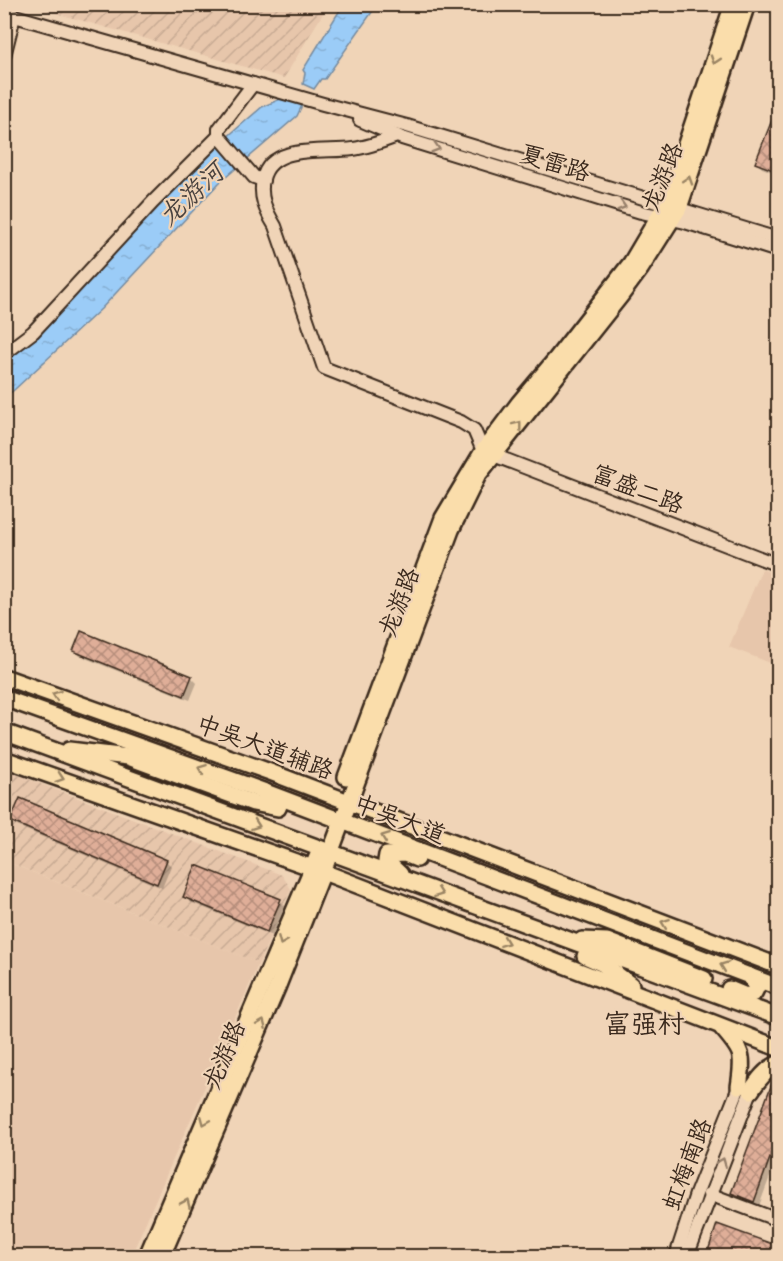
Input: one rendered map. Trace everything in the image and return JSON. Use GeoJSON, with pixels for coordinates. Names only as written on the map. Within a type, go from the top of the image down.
{"type":"FeatureCollection","features":[{"type":"Feature","properties":{"kind":"main road","name":"龙游路"},"geometry":{"type":"LineString","coordinates":[[669,212],[733,4]]}},
{"type":"Feature","properties":{"kind":"main road","name":"龙游路"},"geometry":{"type":"LineString","coordinates":[[162,1257],[277,988],[343,800],[451,530],[488,453],[519,403],[611,289],[669,212],[747,4]]}},
{"type":"Feature","properties":{"kind":"main road","name":"中吴大道辅路"},"geometry":{"type":"LineString","coordinates":[[4,677],[343,800],[778,966]]}},
{"type":"Feature","properties":{"kind":"main road","name":"中吴大道"},"geometry":{"type":"LineString","coordinates":[[4,698],[263,791],[778,987]]}},
{"type":"Feature","properties":{"kind":"main road"},"geometry":{"type":"LineString","coordinates":[[4,708],[128,721]]}},
{"type":"Feature","properties":{"kind":"main road"},"geometry":{"type":"LineString","coordinates":[[4,732],[778,1017]]}},
{"type":"Feature","properties":{"kind":"main road"},"geometry":{"type":"LineString","coordinates":[[42,746],[128,757],[253,803],[278,808],[280,803],[263,791]]}},
{"type":"Feature","properties":{"kind":"main road"},"geometry":{"type":"LineString","coordinates":[[4,759],[318,870],[644,994],[778,1048]]}},
{"type":"Feature","properties":{"kind":"main road"},"geometry":{"type":"LineString","coordinates":[[107,770],[158,813]]}},
{"type":"Feature","properties":{"kind":"main road"},"geometry":{"type":"LineString","coordinates":[[406,880],[386,861],[387,855],[405,854],[537,906],[602,920]]}},
{"type":"Feature","properties":{"kind":"main road","name":"龙游路"},"geometry":{"type":"LineString","coordinates":[[147,1257],[318,870]]}},
{"type":"Feature","properties":{"kind":"main road"},"geometry":{"type":"LineString","coordinates":[[546,877],[583,913]]}},
{"type":"Feature","properties":{"kind":"main road"},"geometry":{"type":"LineString","coordinates":[[538,929],[575,951],[603,964],[644,994]]}},
{"type":"Feature","properties":{"kind":"main road"},"geometry":{"type":"LineString","coordinates":[[567,940],[607,941],[746,996],[754,993],[757,987],[750,976]]}},
{"type":"Feature","properties":{"kind":"main road"},"geometry":{"type":"LineString","coordinates":[[754,956],[778,952]]}},
{"type":"Feature","properties":{"kind":"main road"},"geometry":{"type":"LineString","coordinates":[[720,1025],[739,1048],[745,1089],[778,1064]]}},
{"type":"Feature","properties":{"kind":"street","name":"夏雷路"},"geometry":{"type":"LineString","coordinates":[[9,15],[407,126],[669,212],[685,222],[778,251]]}},
{"type":"Feature","properties":{"kind":"street"},"geometry":{"type":"LineString","coordinates":[[4,57],[9,15]]}},
{"type":"Feature","properties":{"kind":"street"},"geometry":{"type":"LineString","coordinates":[[253,84],[219,129],[222,140],[259,178],[264,208],[275,226],[324,368],[462,422],[474,430],[488,453]]}},
{"type":"Feature","properties":{"kind":"street","name":"夏雷路"},"geometry":{"type":"LineString","coordinates":[[323,104],[397,136],[669,212],[778,239]]}},
{"type":"Feature","properties":{"kind":"street"},"geometry":{"type":"LineString","coordinates":[[259,178],[265,169],[279,157],[302,152],[353,149],[397,136]]}},
{"type":"Feature","properties":{"kind":"street"},"geometry":{"type":"LineString","coordinates":[[4,354],[33,332],[153,202],[222,140]]}},
{"type":"Feature","properties":{"kind":"street","name":"富盛二路"},"geometry":{"type":"LineString","coordinates":[[488,453],[778,566]]}},
{"type":"Feature","properties":{"kind":"street","name":"虹梅南路"},"geometry":{"type":"LineString","coordinates":[[687,1257],[745,1089]]}},
{"type":"Feature","properties":{"kind":"street","name":"虹梅南路"},"geometry":{"type":"LineString","coordinates":[[676,1257],[696,1194],[745,1089]]}},
{"type":"Feature","properties":{"kind":"street"},"geometry":{"type":"LineString","coordinates":[[710,1194],[778,1220]]}},
{"type":"Feature","properties":{"kind":"shaded area"},"geometry":{"type":"Polygon","coordinates":[[[27,5],[328,5],[284,78],[27,5]]]}},
{"type":"Feature","properties":{"kind":"shaded area"},"geometry":{"type":"Polygon","coordinates":[[[762,569],[778,576],[778,666],[729,647],[762,569]]]}},
{"type":"Feature","properties":{"kind":"shaded area"},"geometry":{"type":"Polygon","coordinates":[[[4,770],[282,875],[291,889],[259,963],[5,861],[4,770]]]}},
{"type":"Feature","properties":{"kind":"shaded area"},"geometry":{"type":"Polygon","coordinates":[[[4,861],[259,963],[131,1256],[5,1256],[4,861]]]}},
{"type":"Feature","properties":{"kind":"water"},"geometry":{"type":"Polygon","coordinates":[[[343,5],[377,5],[325,79],[321,79],[314,89],[303,84],[305,73],[303,70],[343,5]]]}},
{"type":"Feature","properties":{"kind":"water","name":"龙游河"},"geometry":{"type":"Polygon","coordinates":[[[287,96],[304,101],[297,116],[219,183],[101,309],[5,397],[4,358],[212,150],[262,107],[287,96]]]}},
{"type":"Feature","properties":{"kind":"building"},"geometry":{"type":"Polygon","coordinates":[[[772,120],[778,122],[778,172],[755,163],[772,120]]]}},
{"type":"Feature","properties":{"kind":"building"},"geometry":{"type":"Polygon","coordinates":[[[81,631],[192,676],[184,696],[73,651],[81,631]]]}},
{"type":"Feature","properties":{"kind":"building"},"geometry":{"type":"Polygon","coordinates":[[[20,798],[167,860],[157,884],[10,821],[20,798]]]}},
{"type":"Feature","properties":{"kind":"building"},"geometry":{"type":"Polygon","coordinates":[[[196,865],[281,899],[267,932],[183,897],[196,865]]]}},
{"type":"Feature","properties":{"kind":"building"},"geometry":{"type":"Polygon","coordinates":[[[778,1075],[778,1136],[754,1202],[731,1193],[774,1078],[778,1075]]]}},
{"type":"Feature","properties":{"kind":"building"},"geometry":{"type":"Polygon","coordinates":[[[717,1224],[778,1246],[778,1257],[738,1257],[727,1253],[726,1257],[706,1257],[717,1224]]]}},
{"type":"Feature","properties":{"kind":"district","name":"富强村"},"geometry":{"type":"Point","coordinates":[644,1024]}}]}
